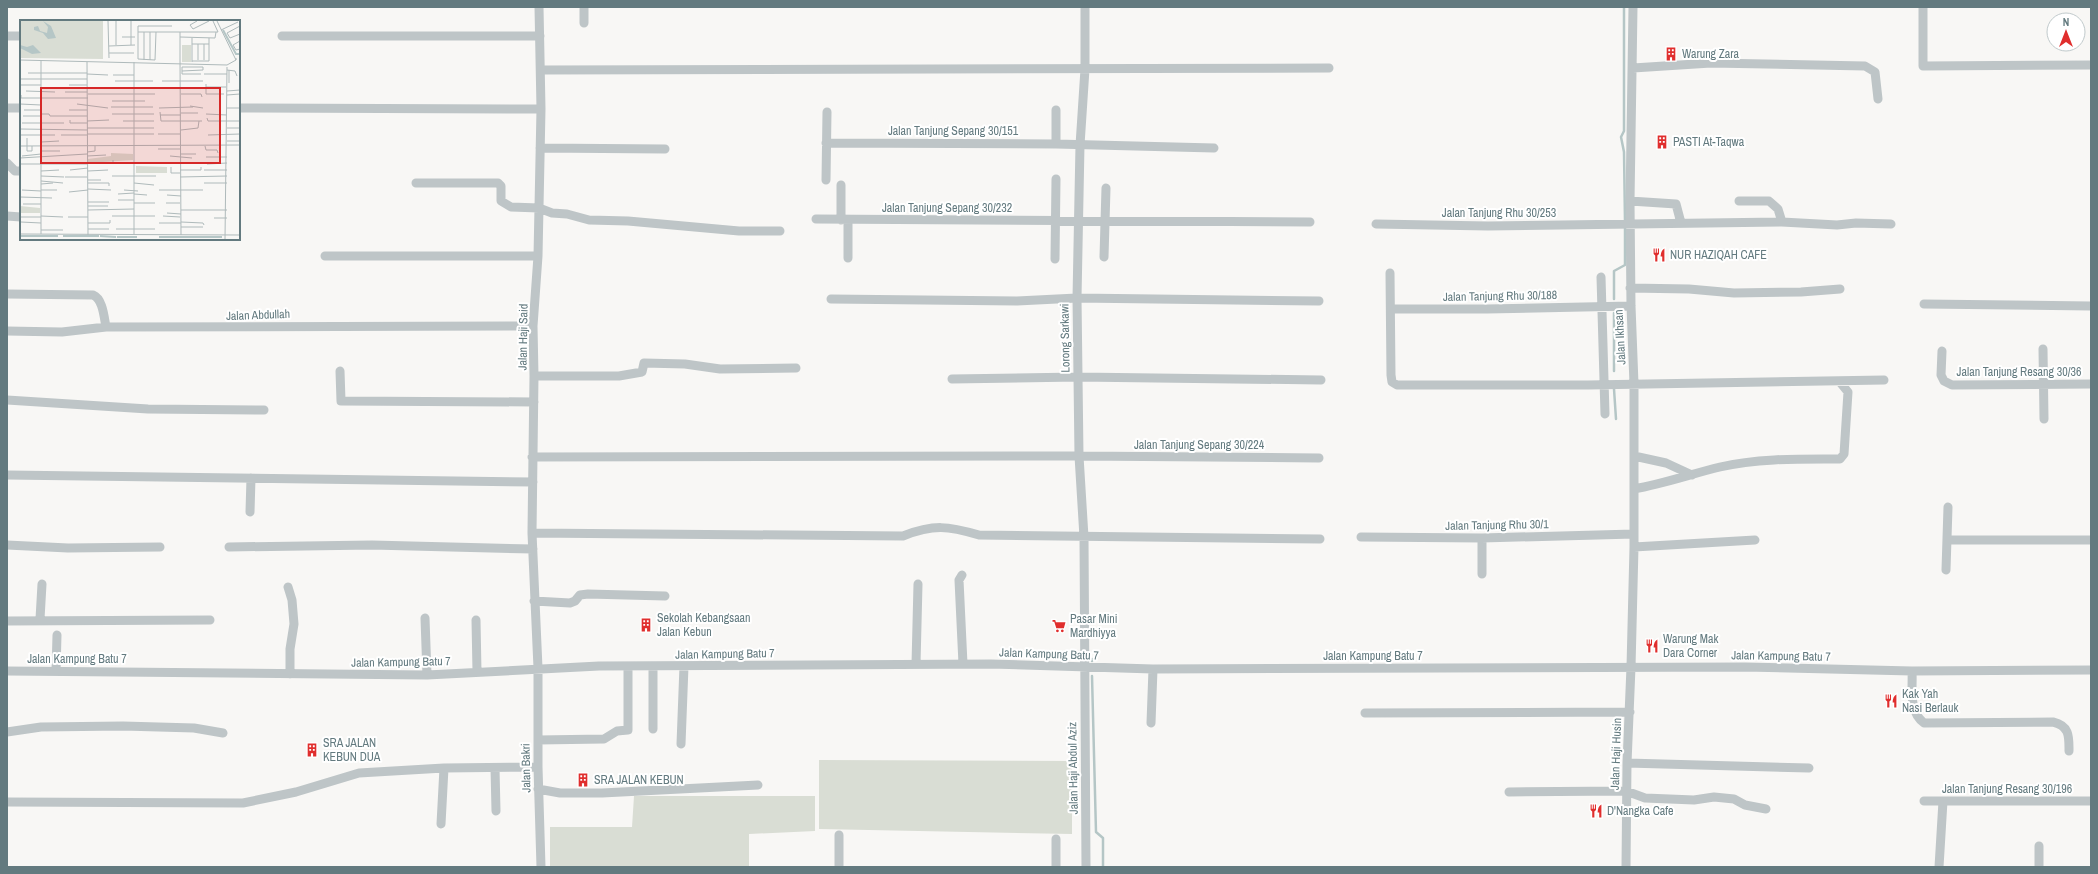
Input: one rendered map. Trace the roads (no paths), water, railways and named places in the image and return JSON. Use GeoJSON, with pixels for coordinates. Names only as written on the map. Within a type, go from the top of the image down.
{"type":"FeatureCollection","features":[{"type":"Feature","properties":{"kind":"street","name":"Jalan Haji Said"},"geometry":{"type":"LineString","coordinates":[[538,668],[532,533],[532,457],[534,402],[533,326],[538,256],[541,109],[539,7]]}},
{"type":"Feature","properties":{"kind":"street"},"geometry":{"type":"LineString","coordinates":[[584,7],[584,23]]}},
{"type":"Feature","properties":{"kind":"street","name":"Lorong Sarkawi"},"geometry":{"type":"LineString","coordinates":[[1084,668],[1084,537],[1079,456],[1077,298],[1080,145],[1085,69],[1085,7]]}},
{"type":"Feature","properties":{"kind":"street","name":"Jalan Ikhsan"},"geometry":{"type":"LineString","coordinates":[[1631,667],[1634,547],[1634,384],[1627,224],[1630,201],[1633,7]]}},
{"type":"Feature","properties":{"kind":"street"},"geometry":{"type":"LineString","coordinates":[[1923,7],[1923,66],[2091,65]]}},
{"type":"Feature","properties":{"kind":"street"},"geometry":{"type":"LineString","coordinates":[[7,36],[20,36]]}},
{"type":"Feature","properties":{"kind":"street"},"geometry":{"type":"LineString","coordinates":[[282,36],[540,36]]}},
{"type":"Feature","properties":{"kind":"street"},"geometry":{"type":"LineString","coordinates":[[1633,68],[1711,63],[1865,66],[1875,72],[1878,99]]}},
{"type":"Feature","properties":{"kind":"street"},"geometry":{"type":"LineString","coordinates":[[541,70],[1329,68]]}},
{"type":"Feature","properties":{"kind":"street"},"geometry":{"type":"LineString","coordinates":[[7,108],[20,108]]}},
{"type":"Feature","properties":{"kind":"street"},"geometry":{"type":"LineString","coordinates":[[240,108],[541,109]]}},
{"type":"Feature","properties":{"kind":"street"},"geometry":{"type":"LineString","coordinates":[[1056,110],[1056,144]]}},
{"type":"Feature","properties":{"kind":"street"},"geometry":{"type":"LineString","coordinates":[[826,180],[827,112]]}},
{"type":"Feature","properties":{"kind":"street","name":"Jalan Tanjung Sepang 30/151"},"geometry":{"type":"LineString","coordinates":[[826,143],[1056,144],[1214,148]]}},
{"type":"Feature","properties":{"kind":"street"},"geometry":{"type":"LineString","coordinates":[[540,148],[665,149]]}},
{"type":"Feature","properties":{"kind":"street"},"geometry":{"type":"LineString","coordinates":[[7,163],[15,171],[20,171]]}},
{"type":"Feature","properties":{"kind":"street"},"geometry":{"type":"LineString","coordinates":[[1055,259],[1056,179]]}},
{"type":"Feature","properties":{"kind":"street"},"geometry":{"type":"LineString","coordinates":[[416,183],[498,183],[501,186],[501,201],[511,208],[539,208],[552,213],[567,214],[589,220],[628,221],[739,231],[780,231]]}},
{"type":"Feature","properties":{"kind":"street"},"geometry":{"type":"LineString","coordinates":[[840,185],[848,258]]}},
{"type":"Feature","properties":{"kind":"street"},"geometry":{"type":"LineString","coordinates":[[1104,258],[1106,188]]}},
{"type":"Feature","properties":{"kind":"street"},"geometry":{"type":"LineString","coordinates":[[1630,201],[1676,204],[1681,223]]}},
{"type":"Feature","properties":{"kind":"street"},"geometry":{"type":"LineString","coordinates":[[1739,201],[1769,201],[1778,209],[1782,222]]}},
{"type":"Feature","properties":{"kind":"street"},"geometry":{"type":"LineString","coordinates":[[7,216],[20,217]]}},
{"type":"Feature","properties":{"kind":"street","name":"Jalan Tanjung Sepang 30/232"},"geometry":{"type":"LineString","coordinates":[[816,219],[1310,222]]}},
{"type":"Feature","properties":{"kind":"street","name":"Jalan Tanjung Rhu 30/253"},"geometry":{"type":"LineString","coordinates":[[1376,224],[1488,226],[1782,222],[1837,225],[1856,223],[1891,224]]}},
{"type":"Feature","properties":{"kind":"street"},"geometry":{"type":"LineString","coordinates":[[325,256],[538,256]]}},
{"type":"Feature","properties":{"kind":"street"},"geometry":{"type":"LineString","coordinates":[[1390,273],[1391,375],[1392,382],[1397,385],[1634,384],[1884,380]]}},
{"type":"Feature","properties":{"kind":"street"},"geometry":{"type":"LineString","coordinates":[[1601,277],[1605,306],[1605,414]]}},
{"type":"Feature","properties":{"kind":"street"},"geometry":{"type":"LineString","coordinates":[[1630,288],[1689,288],[1734,293],[1801,292],[1840,289]]}},
{"type":"Feature","properties":{"kind":"street"},"geometry":{"type":"LineString","coordinates":[[7,294],[93,295],[97,297],[100,303],[106,327]]}},
{"type":"Feature","properties":{"kind":"street"},"geometry":{"type":"LineString","coordinates":[[832,299],[1017,301],[1077,298],[1319,301]]}},
{"type":"Feature","properties":{"kind":"street"},"geometry":{"type":"LineString","coordinates":[[1924,304],[2091,306]]}},
{"type":"Feature","properties":{"kind":"street","name":"Jalan Tanjung Rhu 30/188"},"geometry":{"type":"LineString","coordinates":[[1391,309],[1631,306]]}},
{"type":"Feature","properties":{"kind":"street","name":"Jalan Abdullah"},"geometry":{"type":"LineString","coordinates":[[7,331],[62,332],[106,327],[533,326]]}},
{"type":"Feature","properties":{"kind":"street"},"geometry":{"type":"LineString","coordinates":[[2043,350],[2044,419]]}},
{"type":"Feature","properties":{"kind":"street","name":"Jalan Tanjung Resang 30/36"},"geometry":{"type":"LineString","coordinates":[[1942,351],[1942,375],[1947,384],[2091,384]]}},
{"type":"Feature","properties":{"kind":"street"},"geometry":{"type":"LineString","coordinates":[[534,376],[619,376],[642,372],[644,363],[685,364],[720,369],[796,368]]}},
{"type":"Feature","properties":{"kind":"street"},"geometry":{"type":"LineString","coordinates":[[340,371],[341,401],[534,402]]}},
{"type":"Feature","properties":{"kind":"street"},"geometry":{"type":"LineString","coordinates":[[952,379],[1078,377],[1321,380]]}},
{"type":"Feature","properties":{"kind":"street"},"geometry":{"type":"LineString","coordinates":[[1634,489],[1664,484],[1721,467],[1793,456],[1840,459],[1843,457],[1848,392],[1845,386],[1839,381]]}},
{"type":"Feature","properties":{"kind":"street"},"geometry":{"type":"LineString","coordinates":[[7,400],[125,408],[264,410]]}},
{"type":"Feature","properties":{"kind":"street","name":"Jalan Tanjung Sepang 30/224"},"geometry":{"type":"LineString","coordinates":[[532,457],[1079,456],[1319,458]]}},
{"type":"Feature","properties":{"kind":"street"},"geometry":{"type":"LineString","coordinates":[[1634,456],[1666,463],[1692,475]]}},
{"type":"Feature","properties":{"kind":"street"},"geometry":{"type":"LineString","coordinates":[[7,475],[533,482]]}},
{"type":"Feature","properties":{"kind":"street"},"geometry":{"type":"LineString","coordinates":[[250,512],[251,478]]}},
{"type":"Feature","properties":{"kind":"street"},"geometry":{"type":"LineString","coordinates":[[1946,570],[1948,507]]}},
{"type":"Feature","properties":{"kind":"street"},"geometry":{"type":"LineString","coordinates":[[532,533],[903,536],[921,529],[951,526],[979,535],[1320,539]]}},
{"type":"Feature","properties":{"kind":"street","name":"Jalan Tanjung Rhu 30/1"},"geometry":{"type":"LineString","coordinates":[[1361,538],[1482,538],[1634,534]]}},
{"type":"Feature","properties":{"kind":"street"},"geometry":{"type":"LineString","coordinates":[[1482,538],[1482,574]]}},
{"type":"Feature","properties":{"kind":"street"},"geometry":{"type":"LineString","coordinates":[[1634,547],[1755,540]]}},
{"type":"Feature","properties":{"kind":"street"},"geometry":{"type":"LineString","coordinates":[[1947,540],[2091,540]]}},
{"type":"Feature","properties":{"kind":"street"},"geometry":{"type":"LineString","coordinates":[[7,545],[68,548],[160,547]]}},
{"type":"Feature","properties":{"kind":"street"},"geometry":{"type":"LineString","coordinates":[[229,547],[372,545],[533,549]]}},
{"type":"Feature","properties":{"kind":"street"},"geometry":{"type":"LineString","coordinates":[[962,574],[959,580],[962,664]]}},
{"type":"Feature","properties":{"kind":"street"},"geometry":{"type":"LineString","coordinates":[[40,619],[42,584]]}},
{"type":"Feature","properties":{"kind":"street"},"geometry":{"type":"LineString","coordinates":[[916,664],[918,584]]}},
{"type":"Feature","properties":{"kind":"street"},"geometry":{"type":"LineString","coordinates":[[288,587],[292,600],[294,624],[290,649],[290,674]]}},
{"type":"Feature","properties":{"kind":"street"},"geometry":{"type":"LineString","coordinates":[[534,601],[570,603],[575,601],[580,595],[588,594],[665,596]]}},
{"type":"Feature","properties":{"kind":"street"},"geometry":{"type":"LineString","coordinates":[[426,618],[428,675]]}},
{"type":"Feature","properties":{"kind":"street"},"geometry":{"type":"LineString","coordinates":[[7,621],[40,619],[123,621],[210,620]]}},
{"type":"Feature","properties":{"kind":"street"},"geometry":{"type":"LineString","coordinates":[[476,620],[477,672]]}},
{"type":"Feature","properties":{"kind":"street"},"geometry":{"type":"LineString","coordinates":[[56,671],[57,634]]}},
{"type":"Feature","properties":{"kind":"street","name":"Jalan Kampung Batu 7"},"geometry":{"type":"LineString","coordinates":[[7,671],[428,675],[538,668],[916,664],[1153,669],[1745,667],[1912,671],[2091,670]]}},
{"type":"Feature","properties":{"kind":"street"},"geometry":{"type":"LineString","coordinates":[[538,740],[604,739],[617,731],[628,730],[628,666]]}},
{"type":"Feature","properties":{"kind":"street"},"geometry":{"type":"LineString","coordinates":[[653,666],[653,729]]}},
{"type":"Feature","properties":{"kind":"street"},"geometry":{"type":"LineString","coordinates":[[681,744],[684,666]]}},
{"type":"Feature","properties":{"kind":"street","name":"Jalan Haji Husin"},"geometry":{"type":"LineString","coordinates":[[1626,867],[1626,792],[1631,667]]}},
{"type":"Feature","properties":{"kind":"street","name":"Jalan Bakri"},"geometry":{"type":"LineString","coordinates":[[538,668],[538,789],[541,867]]}},
{"type":"Feature","properties":{"kind":"street","name":"Jalan Haji Abdul Aziz"},"geometry":{"type":"LineString","coordinates":[[1084,668],[1086,867]]}},
{"type":"Feature","properties":{"kind":"street"},"geometry":{"type":"LineString","coordinates":[[1151,723],[1153,669]]}},
{"type":"Feature","properties":{"kind":"street"},"geometry":{"type":"LineString","coordinates":[[1912,671],[1913,709],[1918,719],[1924,723],[2053,722],[2064,726],[2069,733],[2069,751]]}},
{"type":"Feature","properties":{"kind":"street"},"geometry":{"type":"LineString","coordinates":[[1365,713],[1630,712]]}},
{"type":"Feature","properties":{"kind":"street"},"geometry":{"type":"LineString","coordinates":[[7,732],[41,727],[123,726],[194,728],[223,733]]}},
{"type":"Feature","properties":{"kind":"street"},"geometry":{"type":"LineString","coordinates":[[1627,763],[1809,768]]}},
{"type":"Feature","properties":{"kind":"street"},"geometry":{"type":"LineString","coordinates":[[7,802],[243,803],[296,792],[359,773],[444,768],[538,767]]}},
{"type":"Feature","properties":{"kind":"street"},"geometry":{"type":"LineString","coordinates":[[441,824],[444,768]]}},
{"type":"Feature","properties":{"kind":"street"},"geometry":{"type":"LineString","coordinates":[[495,768],[496,811]]}},
{"type":"Feature","properties":{"kind":"street"},"geometry":{"type":"LineString","coordinates":[[538,789],[560,793],[602,793],[758,785]]}},
{"type":"Feature","properties":{"kind":"street"},"geometry":{"type":"LineString","coordinates":[[1509,792],[1626,792],[1645,798],[1694,800],[1714,797],[1734,799],[1745,805],[1766,809]]}},
{"type":"Feature","properties":{"kind":"street","name":"Jalan Tanjung Resang 30/196"},"geometry":{"type":"LineString","coordinates":[[1924,801],[2091,801]]}},
{"type":"Feature","properties":{"kind":"street"},"geometry":{"type":"LineString","coordinates":[[1939,867],[1943,801]]}},
{"type":"Feature","properties":{"kind":"street"},"geometry":{"type":"LineString","coordinates":[[838,867],[839,835]]}},
{"type":"Feature","properties":{"kind":"street"},"geometry":{"type":"LineString","coordinates":[[1056,839],[1056,867]]}},
{"type":"Feature","properties":{"kind":"street"},"geometry":{"type":"LineString","coordinates":[[2039,846],[2039,867]]}},
{"type":"Feature","properties":{"kind":"waterway"},"geometry":{"type":"LineString","coordinates":[[1624,7],[1624,131],[1621,137],[1624,152],[1625,222]]}},
{"type":"Feature","properties":{"kind":"waterway"},"geometry":{"type":"LineString","coordinates":[[1614,299],[1614,271],[1625,265],[1625,227]]}},
{"type":"Feature","properties":{"kind":"waterway"},"geometry":{"type":"LineString","coordinates":[[1614,313],[1614,371]]}},
{"type":"Feature","properties":{"kind":"waterway"},"geometry":{"type":"LineString","coordinates":[[1614,389],[1616,419]]}},
{"type":"Feature","properties":{"kind":"waterway"},"geometry":{"type":"LineString","coordinates":[[1092,676],[1096,832],[1103,838],[1103,867]]}},
{"type":"Feature","properties":{"kind":"place","name":"Warung Zara"},"geometry":{"type":"Point","coordinates":[1671,54]}},
{"type":"Feature","properties":{"kind":"place","name":"PASTI At-Taqwa"},"geometry":{"type":"Point","coordinates":[1662,142]}},
{"type":"Feature","properties":{"kind":"place","name":"NUR HAZIQAH CAFE"},"geometry":{"type":"Point","coordinates":[1659,255]}},
{"type":"Feature","properties":{"kind":"place","name":"Sekolah Kebangsaan Jalan Kebun"},"geometry":{"type":"Point","coordinates":[646,625]}},
{"type":"Feature","properties":{"kind":"place","name":"Pasar Mini Mardhiyya"},"geometry":{"type":"Point","coordinates":[1059,626]}},
{"type":"Feature","properties":{"kind":"place","name":"Warung Mak Dara Corner"},"geometry":{"type":"Point","coordinates":[1652,646]}},
{"type":"Feature","properties":{"kind":"place","name":"Kak Yah Nasi Berlauk"},"geometry":{"type":"Point","coordinates":[1891,701]}},
{"type":"Feature","properties":{"kind":"place","name":"SRA JALAN KEBUN DUA"},"geometry":{"type":"Point","coordinates":[312,750]}},
{"type":"Feature","properties":{"kind":"place","name":"SRA JALAN KEBUN"},"geometry":{"type":"Point","coordinates":[583,780]}},
{"type":"Feature","properties":{"kind":"place","name":"D'Nangka Cafe"},"geometry":{"type":"Point","coordinates":[1596,811]}}]}
